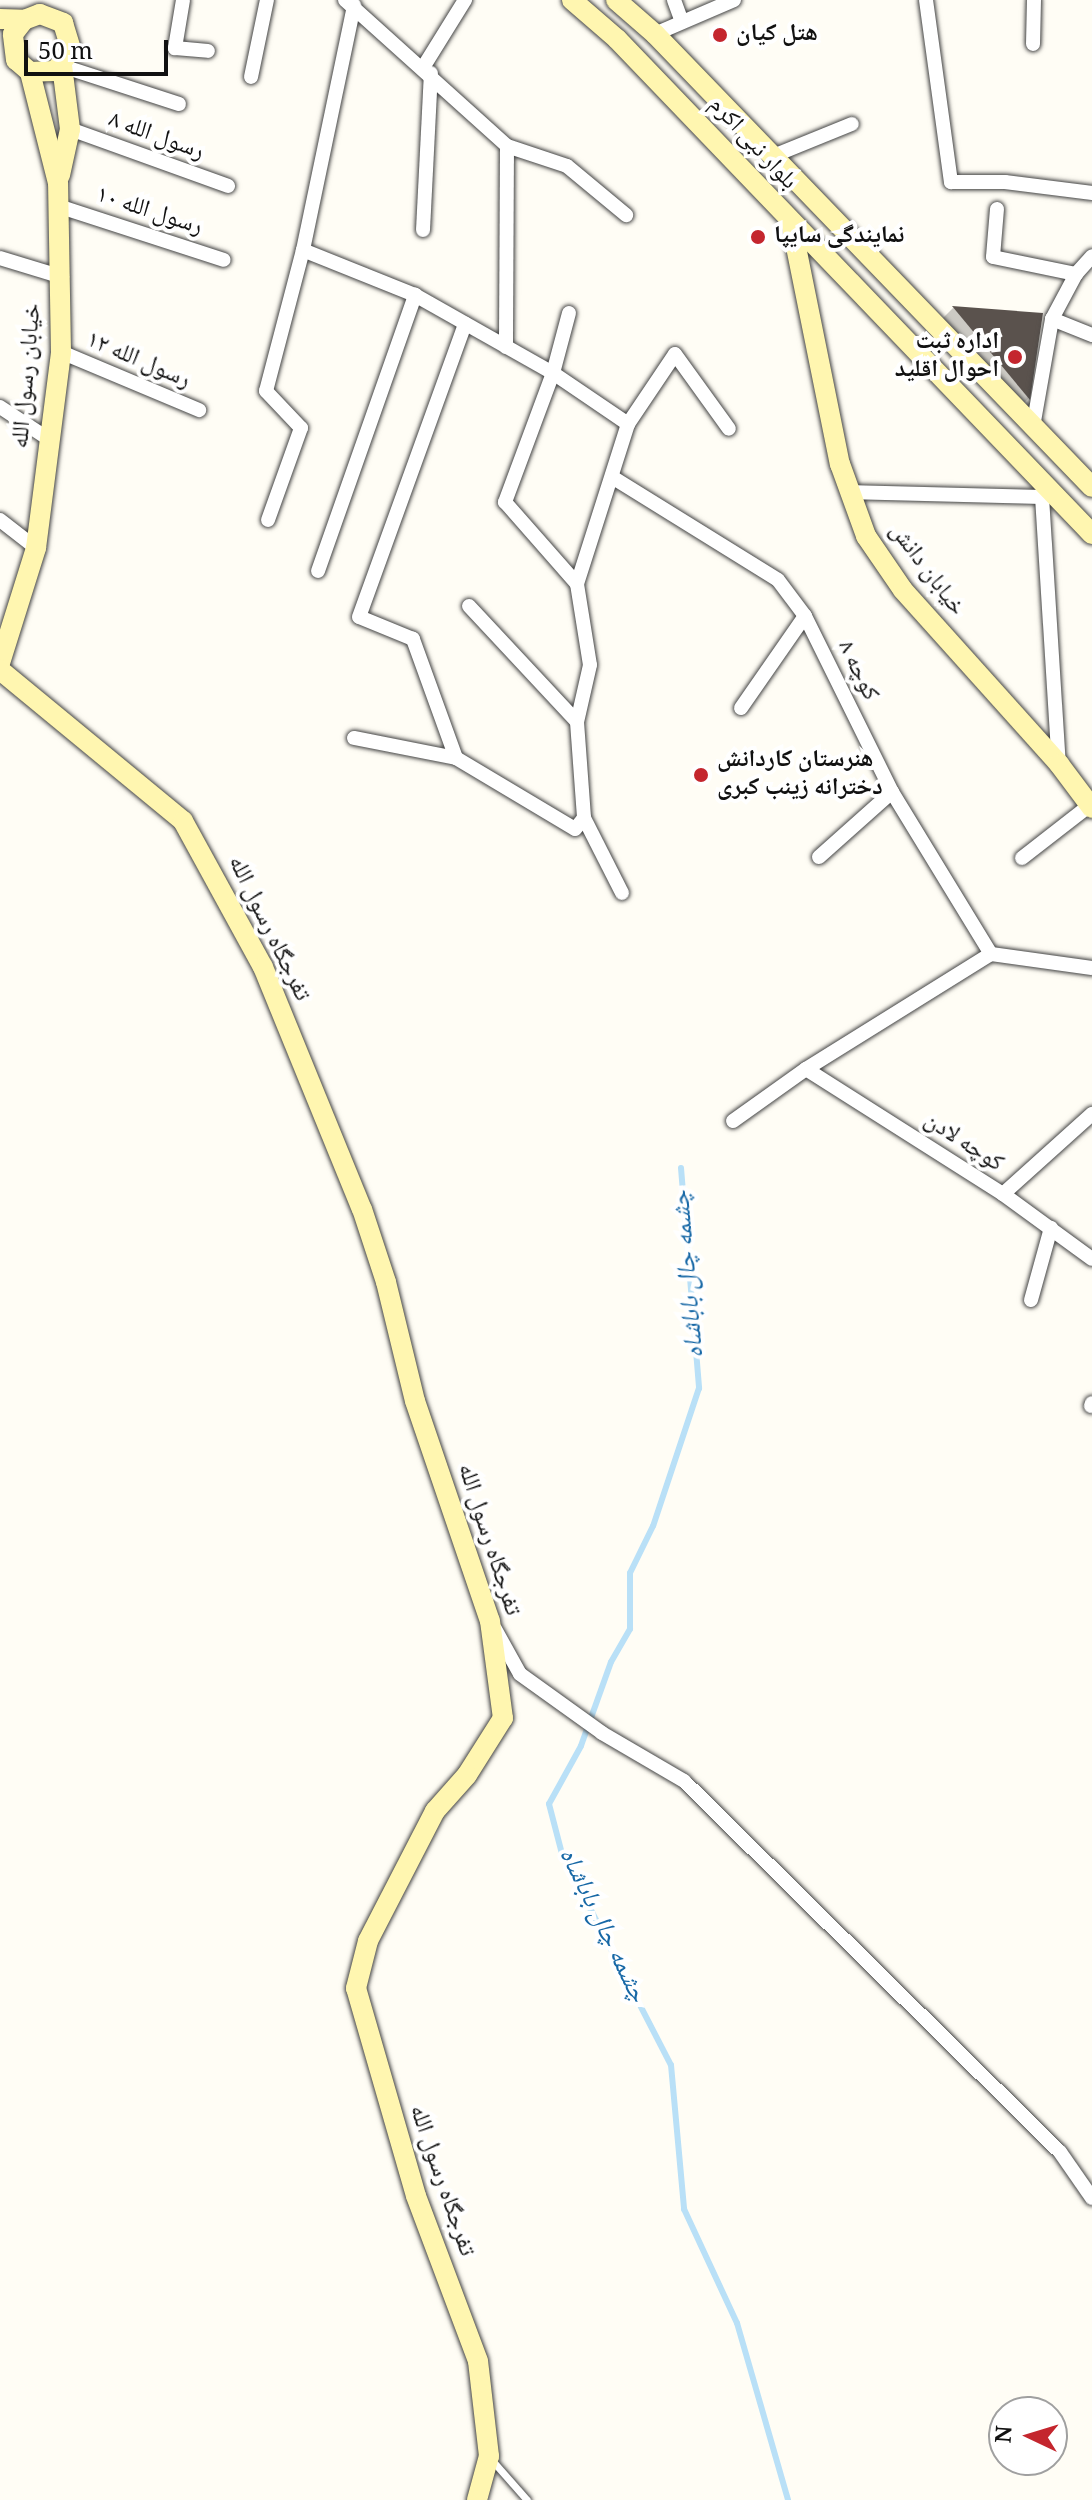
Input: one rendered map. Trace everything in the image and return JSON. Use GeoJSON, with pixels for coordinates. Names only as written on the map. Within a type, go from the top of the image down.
{"type":"FeatureCollection","features":[{"type":"Feature","properties":{"kind":"street"},"geometry":{"type":"LineString","coordinates":[[35,11],[13,34],[15,60],[47,74],[62,66],[72,40],[63,23],[65,0]]}},
{"type":"Feature","properties":{"kind":"street"},"geometry":{"type":"LineString","coordinates":[[183,0],[175,48],[208,51]]}},
{"type":"Feature","properties":{"kind":"street"},"geometry":{"type":"LineString","coordinates":[[251,77],[267,0]]}},
{"type":"Feature","properties":{"kind":"street"},"geometry":{"type":"LineString","coordinates":[[423,230],[428,69],[465,0]]}},
{"type":"Feature","properties":{"kind":"street","name":"بلوار نبی اکرم"},"geometry":{"type":"LineString","coordinates":[[572,0],[617,39],[1043,490],[1092,534]]}},
{"type":"Feature","properties":{"kind":"street","name":"بلوار نبی اکرم"},"geometry":{"type":"LineString","coordinates":[[616,0],[655,34],[1092,487]]}},
{"type":"Feature","properties":{"kind":"street"},"geometry":{"type":"LineString","coordinates":[[674,0],[682,22]]}},
{"type":"Feature","properties":{"kind":"street"},"geometry":{"type":"LineString","coordinates":[[655,34],[734,0]]}},
{"type":"Feature","properties":{"kind":"street"},"geometry":{"type":"LineString","coordinates":[[926,0],[951,182],[1005,182],[1092,193]]}},
{"type":"Feature","properties":{"kind":"street"},"geometry":{"type":"LineString","coordinates":[[1033,44],[1034,0]]}},
{"type":"Feature","properties":{"kind":"street"},"geometry":{"type":"LineString","coordinates":[[268,520],[301,428],[266,391],[303,250],[349,2],[428,69],[507,146],[567,166],[626,215]]}},
{"type":"Feature","properties":{"kind":"street"},"geometry":{"type":"LineString","coordinates":[[0,19],[35,11],[63,23]]}},
{"type":"Feature","properties":{"kind":"street","name":"خیابان رسول الله"},"geometry":{"type":"LineString","coordinates":[[0,663],[36,548],[61,352],[61,207],[58,183],[15,60]]}},
{"type":"Feature","properties":{"kind":"street"},"geometry":{"type":"LineString","coordinates":[[62,66],[179,104]]}},
{"type":"Feature","properties":{"kind":"street","name":"خیابان رسول الله"},"geometry":{"type":"LineString","coordinates":[[58,183],[70,129],[62,66]]}},
{"type":"Feature","properties":{"kind":"street"},"geometry":{"type":"LineString","coordinates":[[773,156],[852,124]]}},
{"type":"Feature","properties":{"kind":"street","name":"رسول الله ۸"},"geometry":{"type":"LineString","coordinates":[[70,129],[228,186]]}},
{"type":"Feature","properties":{"kind":"street"},"geometry":{"type":"LineString","coordinates":[[506,347],[507,146]]}},
{"type":"Feature","properties":{"kind":"street","name":"رسول الله ۱۰"},"geometry":{"type":"LineString","coordinates":[[61,207],[224,260]]}},
{"type":"Feature","properties":{"kind":"street"},"geometry":{"type":"LineString","coordinates":[[997,209],[993,257],[1076,274]]}},
{"type":"Feature","properties":{"kind":"street","name":"خیابان دانش"},"geometry":{"type":"LineString","coordinates":[[791,222],[850,492],[866,536],[903,590],[1059,764],[1091,806]]}},
{"type":"Feature","properties":{"kind":"street"},"geometry":{"type":"LineString","coordinates":[[303,250],[415,295],[553,373],[628,424]]}},
{"type":"Feature","properties":{"kind":"street"},"geometry":{"type":"LineString","coordinates":[[1033,427],[1052,319],[1076,274],[1092,256]]}},
{"type":"Feature","properties":{"kind":"street"},"geometry":{"type":"LineString","coordinates":[[0,258],[62,277]]}},
{"type":"Feature","properties":{"kind":"street"},"geometry":{"type":"LineString","coordinates":[[318,571],[415,295]]}},
{"type":"Feature","properties":{"kind":"street"},"geometry":{"type":"LineString","coordinates":[[569,313],[553,373],[505,502],[577,584]]}},
{"type":"Feature","properties":{"kind":"street"},"geometry":{"type":"LineString","coordinates":[[1052,319],[1092,335]]}},
{"type":"Feature","properties":{"kind":"street"},"geometry":{"type":"LineString","coordinates":[[456,758],[413,639],[359,617],[465,324]]}},
{"type":"Feature","properties":{"kind":"street","name":"رسول الله ۱۲"},"geometry":{"type":"LineString","coordinates":[[61,352],[199,410]]}},
{"type":"Feature","properties":{"kind":"street"},"geometry":{"type":"LineString","coordinates":[[622,893],[584,818],[577,722],[590,665],[577,584],[628,424],[675,354],[729,429]]}},
{"type":"Feature","properties":{"kind":"street"},"geometry":{"type":"LineString","coordinates":[[0,407],[50,440]]}},
{"type":"Feature","properties":{"kind":"street","name":"کوچه ۸"},"geometry":{"type":"LineString","coordinates":[[612,477],[778,580],[805,616],[892,792],[991,954]]}},
{"type":"Feature","properties":{"kind":"street"},"geometry":{"type":"LineString","coordinates":[[850,492],[1043,490],[1059,764]]}},
{"type":"Feature","properties":{"kind":"street"},"geometry":{"type":"LineString","coordinates":[[0,520],[36,548]]}},
{"type":"Feature","properties":{"kind":"street"},"geometry":{"type":"LineString","coordinates":[[469,606],[577,722]]}},
{"type":"Feature","properties":{"kind":"street"},"geometry":{"type":"LineString","coordinates":[[741,708],[805,616]]}},
{"type":"Feature","properties":{"kind":"street","name":"تفرجگاه رسول الله"},"geometry":{"type":"LineString","coordinates":[[0,670],[183,821],[263,967],[362,1209],[386,1282],[415,1401],[490,1621],[503,1718],[467,1775],[435,1811],[368,1941],[356,1988],[416,2196],[478,2361],[489,2456],[477,2500]]}},
{"type":"Feature","properties":{"kind":"street"},"geometry":{"type":"LineString","coordinates":[[354,738],[456,758],[575,829],[584,818]]}},
{"type":"Feature","properties":{"kind":"street"},"geometry":{"type":"LineString","coordinates":[[819,857],[892,792]]}},
{"type":"Feature","properties":{"kind":"street"},"geometry":{"type":"LineString","coordinates":[[1022,858],[1091,806]]}},
{"type":"Feature","properties":{"kind":"street"},"geometry":{"type":"LineString","coordinates":[[733,1121],[806,1069],[991,954],[1092,968]]}},
{"type":"Feature","properties":{"kind":"street","name":"کوچه لادن"},"geometry":{"type":"LineString","coordinates":[[806,1069],[1003,1194],[1090,1254]]}},
{"type":"Feature","properties":{"kind":"street"},"geometry":{"type":"LineString","coordinates":[[1003,1194],[1092,1114]]}},
{"type":"Feature","properties":{"kind":"street"},"geometry":{"type":"LineString","coordinates":[[1031,1300],[1051,1228]]}},
{"type":"Feature","properties":{"kind":"street"},"geometry":{"type":"LineString","coordinates":[[490,1621],[520,1674],[602,1733],[684,1781],[1060,2152],[1092,2198]]}},
{"type":"Feature","properties":{"kind":"lane"},"geometry":{"type":"LineString","coordinates":[[489,2456],[527,2500]]}},
{"type":"Feature","properties":{"kind":"building","name":"اداره ثبت احوال اقلید"},"geometry":{"type":"Polygon","coordinates":[[[952,306],[1043,313],[1030,400],[952,306]]]}},
{"type":"Feature","properties":{"kind":"waterway","name":"چشمه چال باباشاه"},"geometry":{"type":"LineString","coordinates":[[681,1168],[699,1388],[653,1526],[630,1573],[630,1629],[611,1662],[581,1746],[549,1804],[562,1854],[671,2065],[684,2209],[737,2323],[788,2500]]}},
{"type":"Feature","properties":{"kind":"place","name":"هتل کیان"},"geometry":{"type":"Point","coordinates":[720,35]}},
{"type":"Feature","properties":{"kind":"place","name":"نمایندگی سایپا"},"geometry":{"type":"Point","coordinates":[758,237]}},
{"type":"Feature","properties":{"kind":"place","name":"اداره ثبت احوال اقلید"},"geometry":{"type":"Point","coordinates":[1015,357]}},
{"type":"Feature","properties":{"kind":"place","name":"هنرستان کاردانش دخترانه زینب کبری"},"geometry":{"type":"Point","coordinates":[701,775]}}]}
